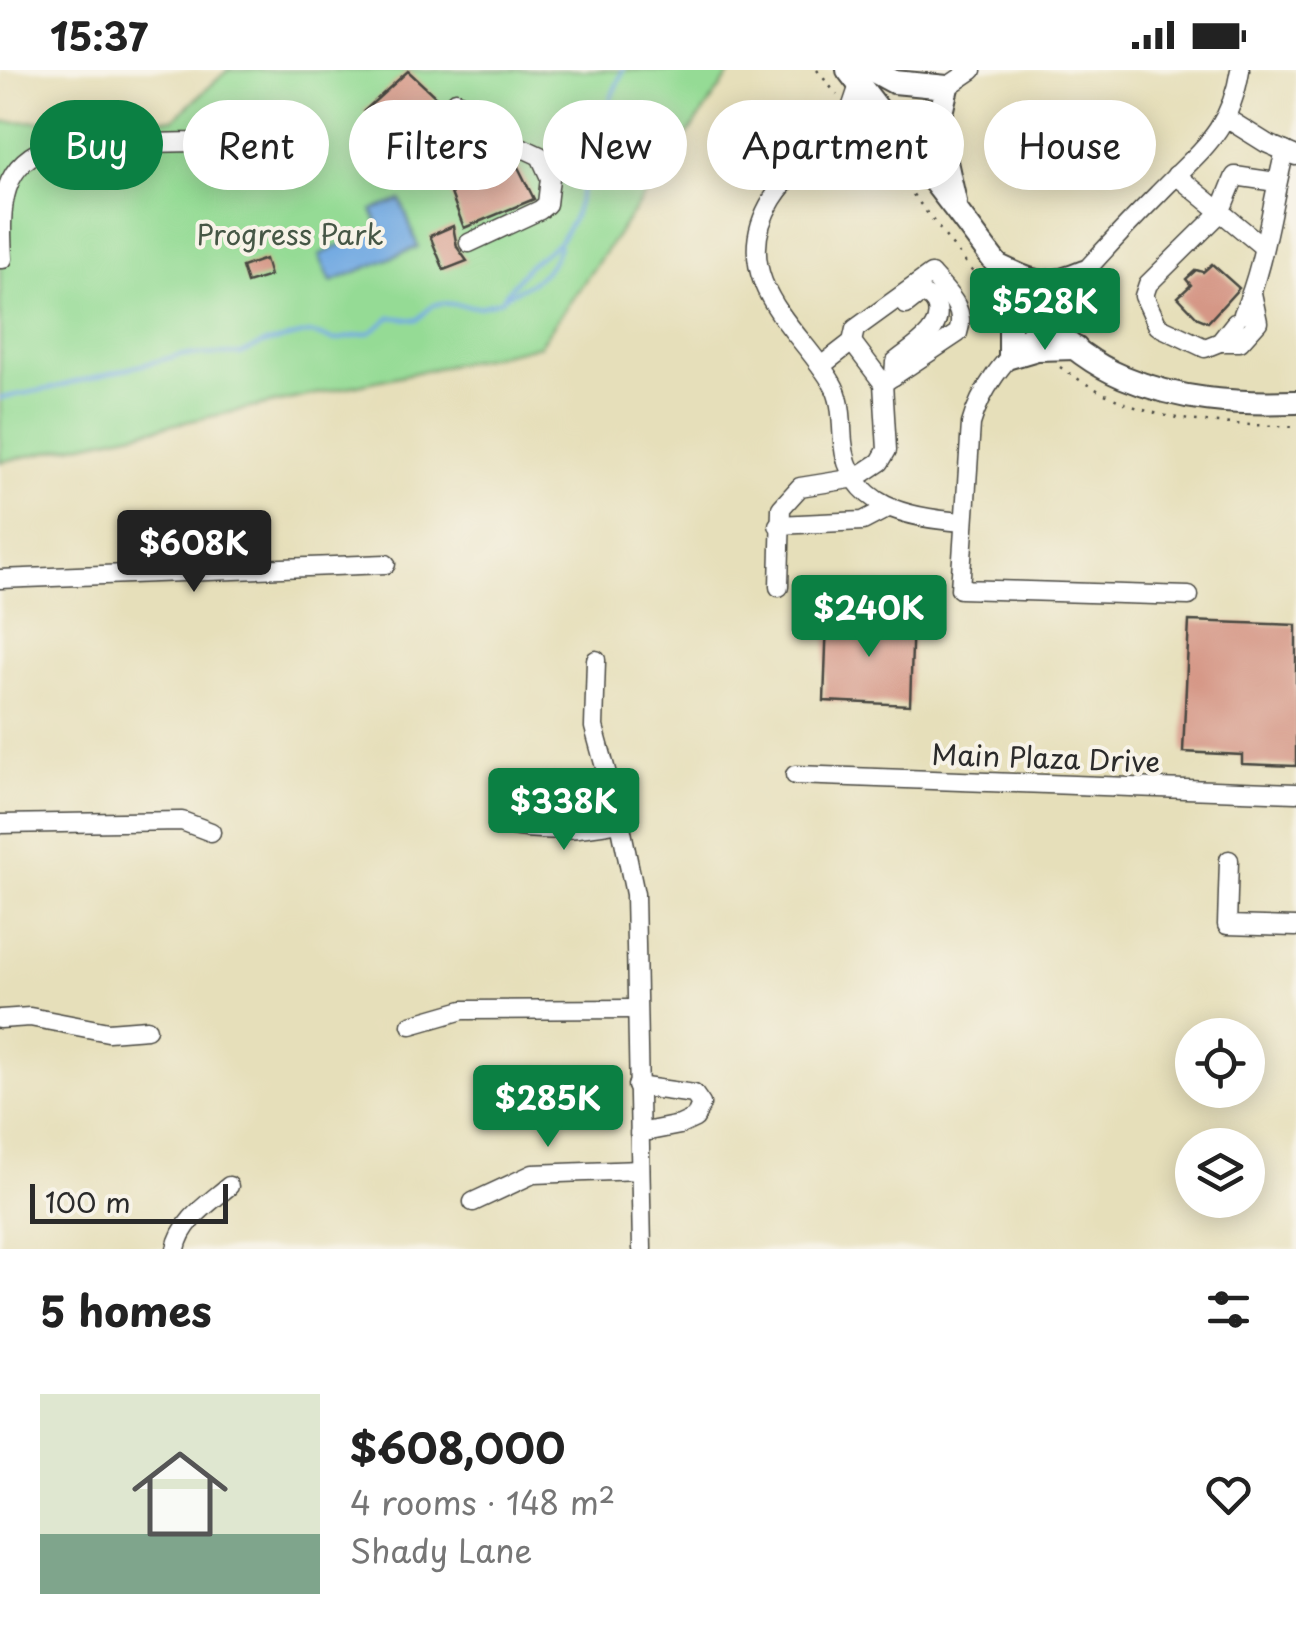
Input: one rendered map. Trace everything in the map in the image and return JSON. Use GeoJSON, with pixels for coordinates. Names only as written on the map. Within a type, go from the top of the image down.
{"type":"FeatureCollection","features":[{"type":"Feature","properties":{"kind":"main road"},"geometry":{"type":"LineString","coordinates":[[860,75],[947,87],[938,126],[957,211]]}},
{"type":"Feature","properties":{"kind":"main road"},"geometry":{"type":"LineString","coordinates":[[860,75],[876,100]]}},
{"type":"Feature","properties":{"kind":"main road"},"geometry":{"type":"LineString","coordinates":[[941,190],[1004,274],[1044,318],[1076,348],[1121,376],[1158,390],[1227,404],[1296,402]]}},
{"type":"Feature","properties":{"kind":"main road"},"geometry":{"type":"LineString","coordinates":[[1004,274],[1039,283],[1061,282],[1084,272]]}},
{"type":"Feature","properties":{"kind":"main road"},"geometry":{"type":"LineString","coordinates":[[1004,274],[1010,356],[1037,349],[1076,348]]}},
{"type":"Feature","properties":{"kind":"street"},"geometry":{"type":"LineString","coordinates":[[947,87],[972,70]]}},
{"type":"Feature","properties":{"kind":"street"},"geometry":{"type":"LineString","coordinates":[[1189,596],[960,589],[971,424],[977,401],[1010,356],[1084,272],[1222,128],[1240,70]]}},
{"type":"Feature","properties":{"kind":"street"},"geometry":{"type":"LineString","coordinates":[[852,100],[860,75]]}},
{"type":"Feature","properties":{"kind":"street"},"geometry":{"type":"LineString","coordinates":[[1220,342],[1239,318],[1258,278],[1276,182],[1290,154],[1226,118]]}},
{"type":"Feature","properties":{"kind":"street"},"geometry":{"type":"LineString","coordinates":[[0,259],[3,192],[15,164],[34,151],[55,145],[183,140]]}},
{"type":"Feature","properties":{"kind":"street"},"geometry":{"type":"LineString","coordinates":[[469,243],[547,204],[550,178],[540,156],[523,148]]}},
{"type":"Feature","properties":{"kind":"street"},"geometry":{"type":"LineString","coordinates":[[1176,175],[1262,246]]}},
{"type":"Feature","properties":{"kind":"street"},"geometry":{"type":"LineString","coordinates":[[1252,293],[1258,322],[1240,342],[1220,342],[1206,348],[1158,326],[1144,296],[1148,284],[1220,213],[1235,176],[1276,182]]}},
{"type":"Feature","properties":{"kind":"street"},"geometry":{"type":"LineString","coordinates":[[779,190],[759,224],[756,245],[762,281],[839,394],[843,447],[856,478],[888,508],[922,519],[964,522]]}},
{"type":"Feature","properties":{"kind":"street"},"geometry":{"type":"LineString","coordinates":[[821,366],[853,335],[931,274],[958,307],[962,322],[958,333],[888,379]]}},
{"type":"Feature","properties":{"kind":"street"},"geometry":{"type":"LineString","coordinates":[[779,586],[781,508],[800,486],[856,478],[880,462],[886,450],[888,379],[853,335]]}},
{"type":"Feature","properties":{"kind":"street"},"geometry":{"type":"LineString","coordinates":[[778,525],[864,521],[888,508]]}},
{"type":"Feature","properties":{"kind":"street"},"geometry":{"type":"LineString","coordinates":[[0,579],[386,564]]}},
{"type":"Feature","properties":{"kind":"street"},"geometry":{"type":"LineString","coordinates":[[596,660],[594,726],[635,894],[642,1249]]}},
{"type":"Feature","properties":{"kind":"street","name":"Main Plaza Drive"},"geometry":{"type":"LineString","coordinates":[[794,776],[1296,793]]}},
{"type":"Feature","properties":{"kind":"street"},"geometry":{"type":"LineString","coordinates":[[0,824],[182,821],[210,832]]}},
{"type":"Feature","properties":{"kind":"street"},"geometry":{"type":"LineString","coordinates":[[507,825],[535,831],[620,822]]}},
{"type":"Feature","properties":{"kind":"street"},"geometry":{"type":"LineString","coordinates":[[1229,860],[1227,925],[1296,927]]}},
{"type":"Feature","properties":{"kind":"street"},"geometry":{"type":"LineString","coordinates":[[411,1026],[463,1010],[635,1009]]}},
{"type":"Feature","properties":{"kind":"street"},"geometry":{"type":"LineString","coordinates":[[0,1019],[30,1018],[108,1032],[147,1029]]}},
{"type":"Feature","properties":{"kind":"street"},"geometry":{"type":"LineString","coordinates":[[638,1086],[694,1094],[701,1104],[695,1118],[680,1126],[639,1133]]}},
{"type":"Feature","properties":{"kind":"street"},"geometry":{"type":"LineString","coordinates":[[474,1202],[534,1174],[640,1170]]}},
{"type":"Feature","properties":{"kind":"street"},"geometry":{"type":"LineString","coordinates":[[176,1249],[178,1236],[198,1212],[229,1186]]}},
{"type":"Feature","properties":{"kind":"path"},"geometry":{"type":"LineString","coordinates":[[905,92],[911,100]]}},
{"type":"Feature","properties":{"kind":"path"},"geometry":{"type":"LineString","coordinates":[[1181,421],[1296,427]]}},
{"type":"Feature","properties":{"kind":"green space","name":"Progress Park"},"geometry":{"type":"Polygon","coordinates":[[[228,70],[733,70],[712,100],[707,100],[707,107],[687,135],[687,100],[543,100],[543,190],[649,190],[539,346],[0,462],[0,122],[30,121],[30,190],[163,190],[163,119],[174,119],[183,111],[183,190],[329,190],[329,100],[195,100],[228,70]]]}},
{"type":"Feature","properties":{"kind":"water"},"geometry":{"type":"Polygon","coordinates":[[[401,200],[418,247],[331,282],[319,255],[380,229],[372,210],[401,200]]]}},
{"type":"Feature","properties":{"kind":"building"},"geometry":{"type":"Polygon","coordinates":[[[408,71],[437,98],[435,100],[376,100],[408,71]]]}},
{"type":"Feature","properties":{"kind":"building"},"geometry":{"type":"Polygon","coordinates":[[[523,177],[534,199],[464,228],[450,190],[523,190],[523,177]]]}},
{"type":"Feature","properties":{"kind":"building"},"geometry":{"type":"Polygon","coordinates":[[[453,226],[457,247],[467,261],[444,270],[430,236],[453,226]]]}},
{"type":"Feature","properties":{"kind":"building"},"geometry":{"type":"Polygon","coordinates":[[[265,259],[270,276],[247,283],[242,267],[265,259]]]}},
{"type":"Feature","properties":{"kind":"building"},"geometry":{"type":"Polygon","coordinates":[[[1212,264],[1239,288],[1208,322],[1198,318],[1178,297],[1191,285],[1186,279],[1212,264]]]}},
{"type":"Feature","properties":{"kind":"building"},"geometry":{"type":"Polygon","coordinates":[[[870,615],[913,617],[910,705],[824,701],[827,619],[870,620],[870,615]]]}},
{"type":"Feature","properties":{"kind":"building"},"geometry":{"type":"Polygon","coordinates":[[[1189,621],[1296,625],[1296,766],[1242,764],[1242,755],[1183,752],[1189,621]]]}},
{"type":"Feature","properties":{"kind":"waterway"},"geometry":{"type":"LineString","coordinates":[[0,398],[181,355],[241,354],[262,344],[309,333],[335,340],[370,333],[391,317],[417,320],[433,305],[442,303],[479,307],[500,301],[527,267],[560,241],[573,219],[583,187],[599,161],[611,98],[623,70]]}},
{"type":"Feature","properties":{"kind":"waterway"},"geometry":{"type":"LineString","coordinates":[[503,297],[544,272],[559,246]]}}]}
